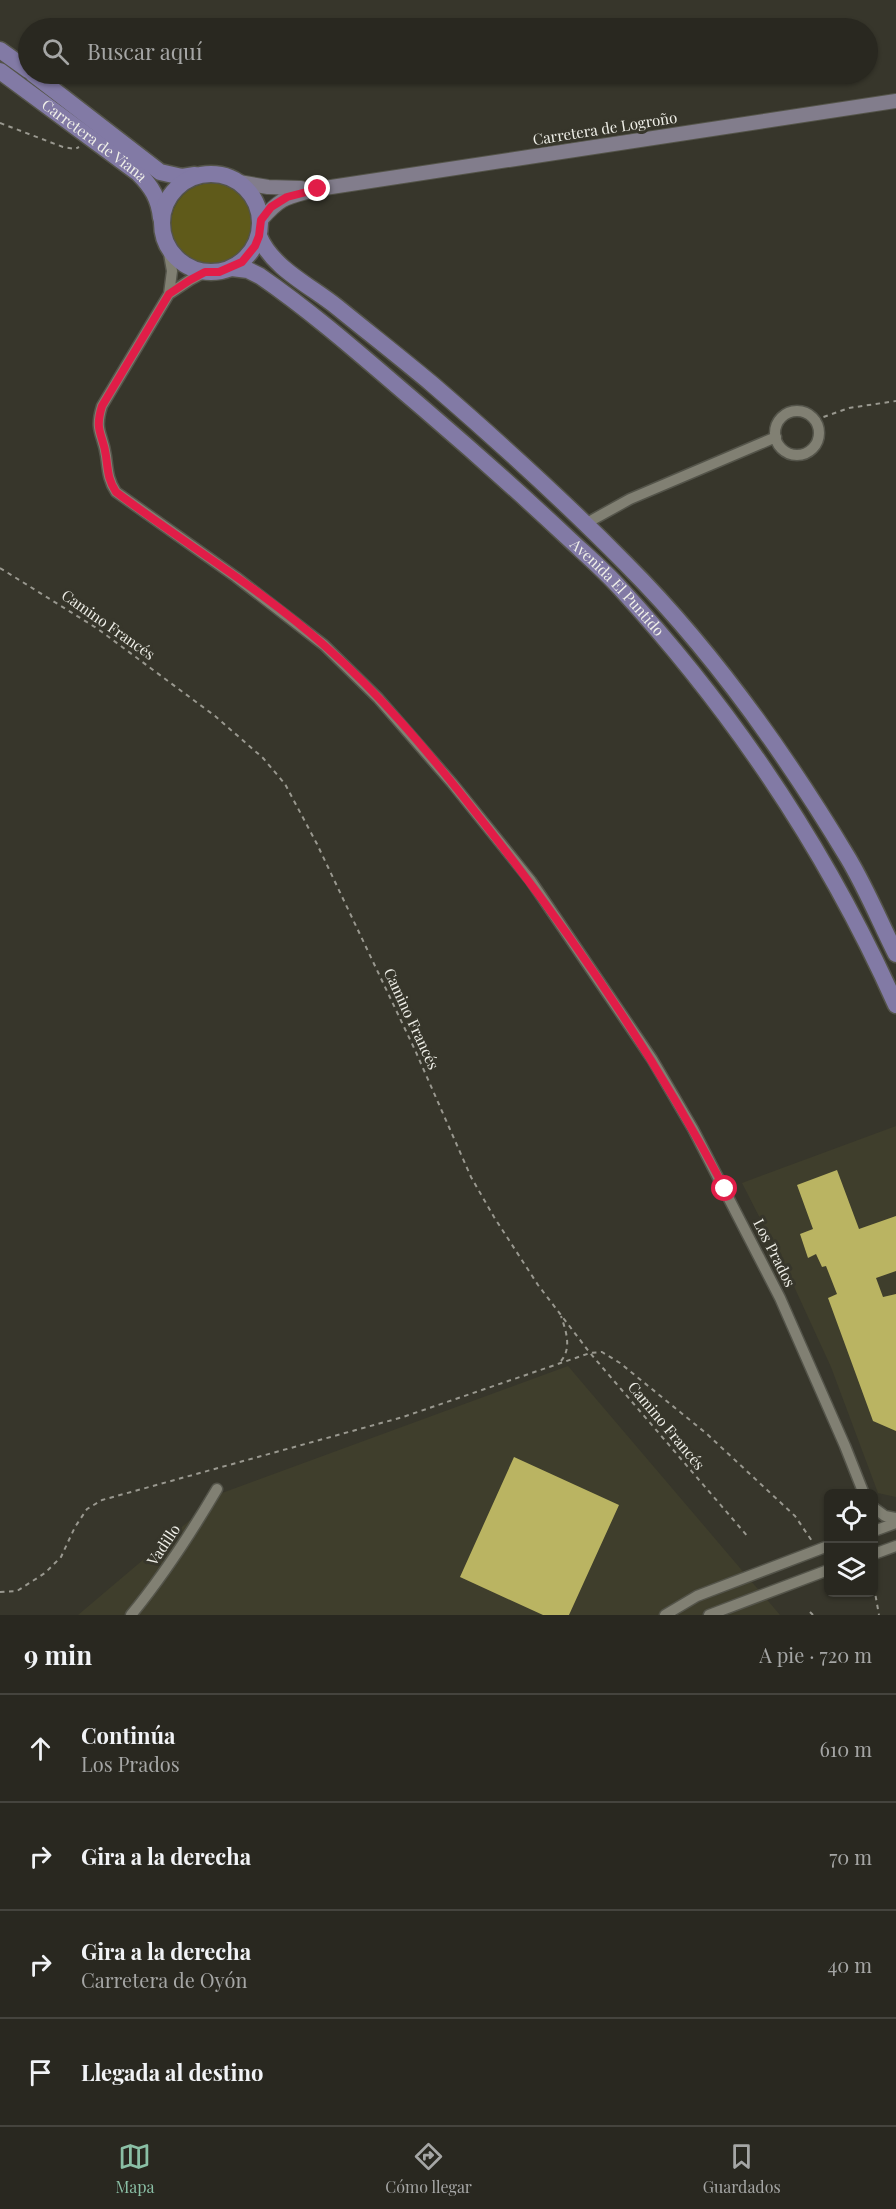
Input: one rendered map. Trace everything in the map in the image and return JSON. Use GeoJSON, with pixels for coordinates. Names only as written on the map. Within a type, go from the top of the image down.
{"type":"FeatureCollection","features":[{"type":"Feature","properties":{"kind":"main road"},"geometry":{"type":"LineString","coordinates":[[0,50],[18,63]]}},
{"type":"Feature","properties":{"kind":"main road","name":"Carretera de Viana"},"geometry":{"type":"LineString","coordinates":[[0,71],[138,173],[150,185],[157,198],[162,228]]}},
{"type":"Feature","properties":{"kind":"main road","name":"Carretera de Viana"},"geometry":{"type":"LineString","coordinates":[[46,84],[160,172],[182,177],[198,175]]}},
{"type":"Feature","properties":{"kind":"main road","name":"Carretera de Logroño"},"geometry":{"type":"LineString","coordinates":[[318,189],[896,101]]}},
{"type":"Feature","properties":{"kind":"main road"},"geometry":{"type":"LineString","coordinates":[[212,173],[239,182],[268,187],[318,189],[279,201],[260,228],[249,255],[232,268],[219,272],[196,270],[180,262],[168,248],[162,228],[162,214],[167,201],[175,189],[186,180],[198,175],[212,173]]}},
{"type":"Feature","properties":{"kind":"main road"},"geometry":{"type":"LineString","coordinates":[[239,182],[254,198],[260,228]]}},
{"type":"Feature","properties":{"kind":"main road","name":"Avenida El Puntido"},"geometry":{"type":"LineString","coordinates":[[260,228],[267,252],[431,384],[507,450],[626,564],[708,654],[780,752],[849,860],[896,954]]}},
{"type":"Feature","properties":{"kind":"main road","name":"Avenida El Puntido"},"geometry":{"type":"LineString","coordinates":[[232,268],[248,270],[260,276],[329,329],[498,472],[619,586],[693,672],[740,732],[784,797],[849,908],[896,1005]]}},
{"type":"Feature","properties":{"kind":"street"},"geometry":{"type":"LineString","coordinates":[[168,248],[172,271],[169,294]]}},
{"type":"Feature","properties":{"kind":"street"},"geometry":{"type":"LineString","coordinates":[[169,294],[205,272]]}},
{"type":"Feature","properties":{"kind":"street","name":"Los Prados"},"geometry":{"type":"LineString","coordinates":[[169,294],[102,406],[98,429],[106,454],[110,484],[116,492],[236,577],[324,645],[400,723],[531,881],[652,1059],[693,1129],[780,1298],[826,1403]]}},
{"type":"Feature","properties":{"kind":"street"},"geometry":{"type":"LineString","coordinates":[[802,411],[815,420],[819,437],[814,447],[806,453],[796,454],[787,452],[781,446],[776,437],[776,429],[779,421],[790,412],[802,411]]}},
{"type":"Feature","properties":{"kind":"street"},"geometry":{"type":"LineString","coordinates":[[585,524],[630,499],[776,437]]}},
{"type":"Feature","properties":{"kind":"street"},"geometry":{"type":"LineString","coordinates":[[826,1403],[854,1489]]}},
{"type":"Feature","properties":{"kind":"street"},"geometry":{"type":"LineString","coordinates":[[826,1403],[862,1489]]}},
{"type":"Feature","properties":{"kind":"street","name":"Vadillo"},"geometry":{"type":"LineString","coordinates":[[131,1615],[168,1568],[217,1489]]}},
{"type":"Feature","properties":{"kind":"street"},"geometry":{"type":"LineString","coordinates":[[878,1511],[885,1516],[896,1518]]}},
{"type":"Feature","properties":{"kind":"street"},"geometry":{"type":"LineString","coordinates":[[878,1529],[896,1523]]}},
{"type":"Feature","properties":{"kind":"street"},"geometry":{"type":"LineString","coordinates":[[878,1552],[896,1546]]}},
{"type":"Feature","properties":{"kind":"street"},"geometry":{"type":"LineString","coordinates":[[665,1615],[698,1596],[823,1548]]}},
{"type":"Feature","properties":{"kind":"street"},"geometry":{"type":"LineString","coordinates":[[708,1615],[824,1572]]}},
{"type":"Feature","properties":{"kind":"path"},"geometry":{"type":"LineString","coordinates":[[0,123],[63,147],[75,149],[84,144],[87,135]]}},
{"type":"Feature","properties":{"kind":"path"},"geometry":{"type":"LineString","coordinates":[[815,420],[849,408],[896,400]]}},
{"type":"Feature","properties":{"kind":"path","name":"Camino Francés"},"geometry":{"type":"LineString","coordinates":[[0,568],[98,629],[214,716],[263,758],[285,784],[317,844],[415,1050],[471,1177],[518,1256],[590,1353],[749,1538]]}},
{"type":"Feature","properties":{"kind":"path"},"geometry":{"type":"LineString","coordinates":[[559,1363],[565,1356],[568,1346],[561,1313]]}},
{"type":"Feature","properties":{"kind":"path"},"geometry":{"type":"LineString","coordinates":[[0,1592],[17,1591],[45,1573],[62,1557],[75,1527],[87,1509],[102,1500],[403,1417],[559,1363],[590,1353],[602,1352],[620,1363],[707,1434],[795,1516],[823,1548]]}},
{"type":"Feature","properties":{"kind":"path"},"geometry":{"type":"LineString","coordinates":[[875,1597],[879,1615]]}},
{"type":"Feature","properties":{"kind":"path"},"geometry":{"type":"LineString","coordinates":[[810,1612],[813,1615]]}},
{"type":"Feature","properties":{"kind":"shaded area"},"geometry":{"type":"Polygon","coordinates":[[[212,183],[228,186],[241,195],[250,208],[253,224],[250,240],[241,253],[228,262],[212,265],[196,262],[183,253],[174,240],[171,224],[174,208],[183,195],[196,186],[212,183]]]}},
{"type":"Feature","properties":{"kind":"shaded area"},"geometry":{"type":"Polygon","coordinates":[[[896,1126],[896,1497],[878,1493],[831,1367],[786,1269],[742,1183],[896,1126]]]}},
{"type":"Feature","properties":{"kind":"shaded area"},"geometry":{"type":"Polygon","coordinates":[[[568,1366],[780,1615],[78,1615],[222,1493],[568,1366]]]}},
{"type":"Feature","properties":{"kind":"building"},"geometry":{"type":"Polygon","coordinates":[[[837,1170],[859,1229],[896,1216],[896,1271],[876,1278],[883,1297],[896,1294],[896,1431],[873,1421],[828,1298],[837,1294],[826,1266],[822,1267],[816,1254],[808,1258],[800,1234],[813,1229],[797,1185],[837,1170]]]}},
{"type":"Feature","properties":{"kind":"building"},"geometry":{"type":"Polygon","coordinates":[[[514,1457],[619,1505],[569,1615],[543,1615],[460,1577],[514,1457]]]}},
{"type":"Feature","properties":{"kind":"route"},"geometry":{"type":"LineString","coordinates":[[318,189],[287,197],[271,207],[261,220],[255,246],[242,262],[219,272],[205,272],[169,294],[102,406],[98,429],[106,454],[110,484],[116,492],[134,506],[236,577],[324,645],[378,698],[452,783],[531,881],[652,1059],[725,1189]]}}]}
